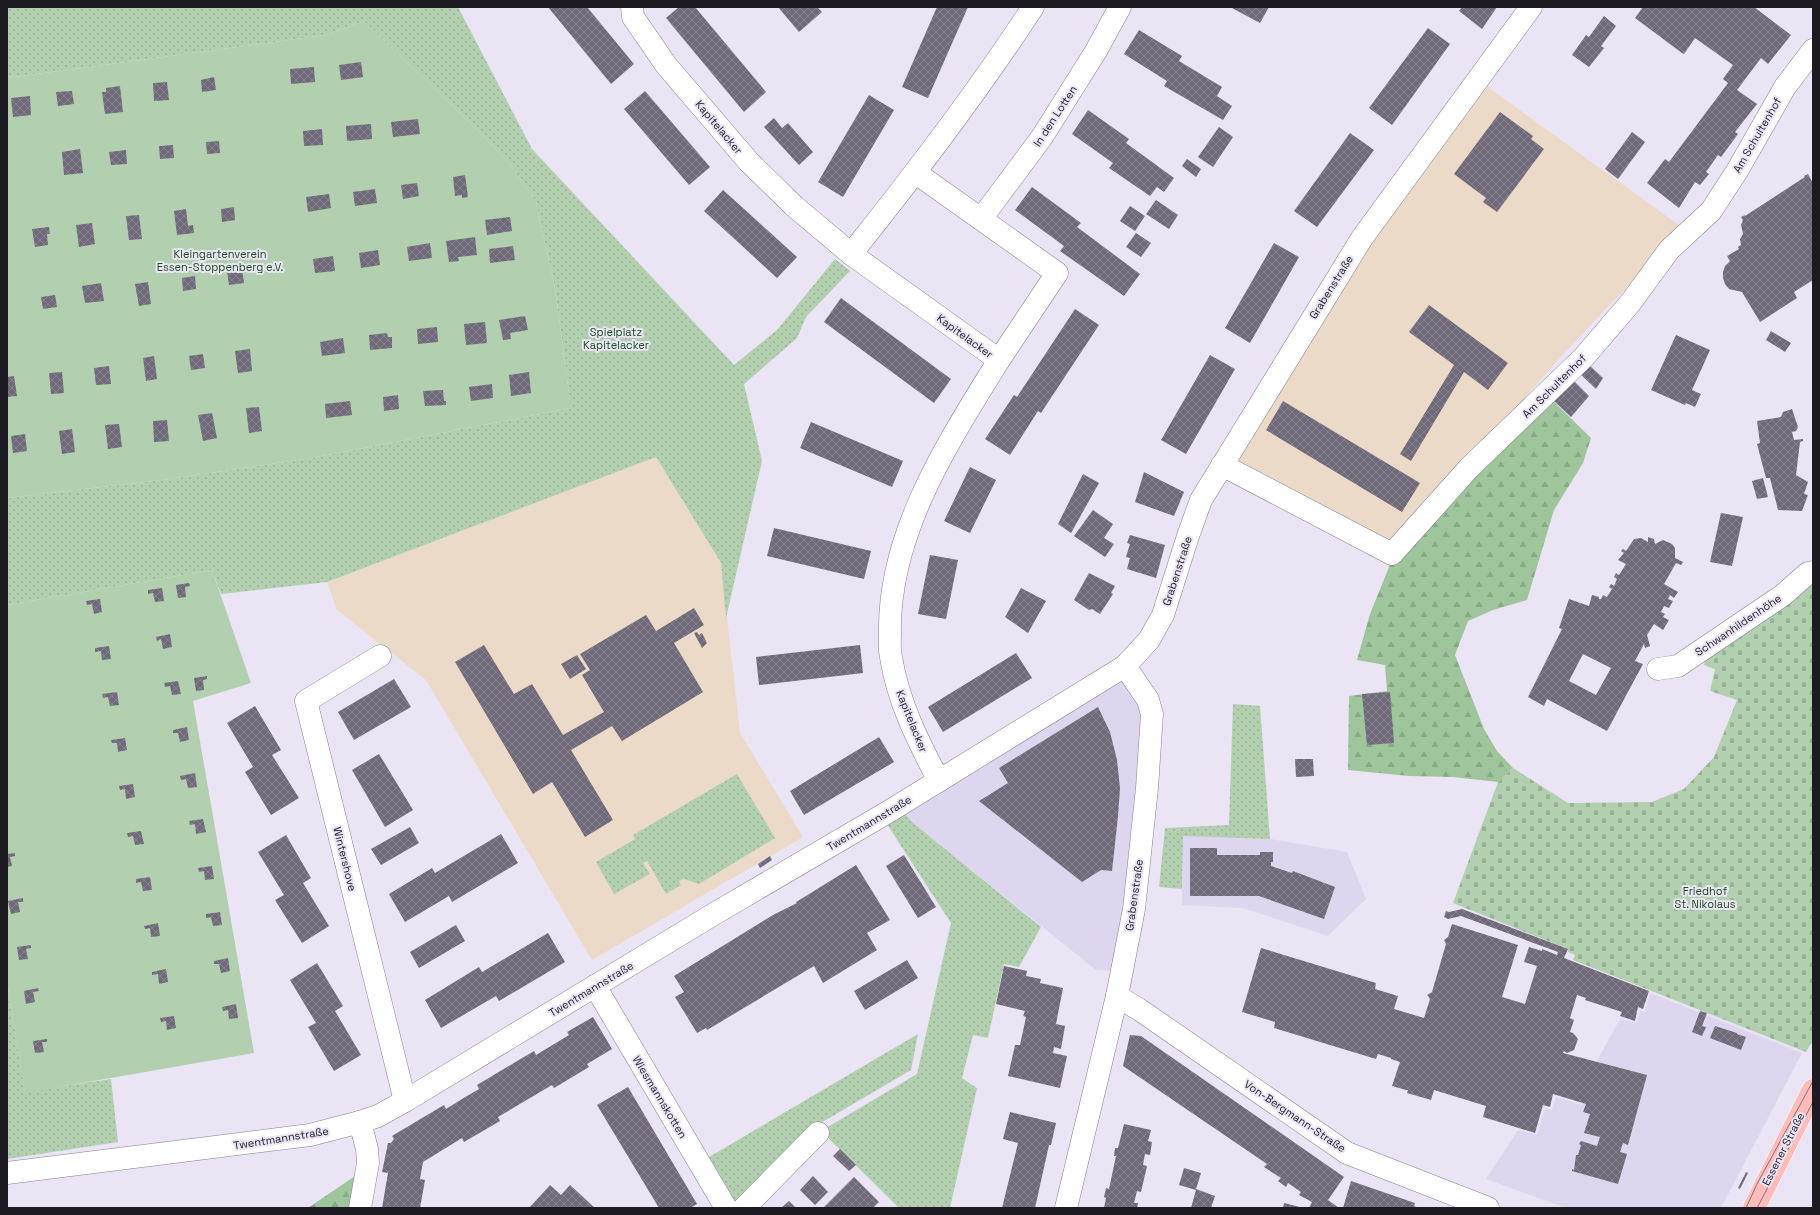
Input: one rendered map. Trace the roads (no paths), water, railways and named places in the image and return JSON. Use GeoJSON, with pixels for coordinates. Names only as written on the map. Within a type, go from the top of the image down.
{"type":"FeatureCollection","features":[{"type":"Feature","properties":{"kind":"main road","name":"Essener Straße"},"geometry":{"type":"LineString","coordinates":[[1754,1208],[1813,1090]]}},
{"type":"Feature","properties":{"kind":"street","name":"Kapitelacker"},"geometry":{"type":"LineString","coordinates":[[632,7],[633,17],[666,65],[749,162],[794,206],[851,254],[999,360],[938,462],[920,501],[896,573],[890,611],[890,655],[899,694],[906,713],[939,781]]}},
{"type":"Feature","properties":{"kind":"street"},"geometry":{"type":"LineString","coordinates":[[851,254],[916,173],[1000,58],[1033,7]]}},
{"type":"Feature","properties":{"kind":"street","name":"In den Lotten"},"geometry":{"type":"LineString","coordinates":[[981,219],[1042,137],[1096,51],[1120,7]]}},
{"type":"Feature","properties":{"kind":"street","name":"Grabenstraße"},"geometry":{"type":"LineString","coordinates":[[1066,1208],[1117,996],[1134,909],[1147,788],[1152,714],[1148,700],[1125,666],[1149,640],[1163,615],[1188,536],[1202,500],[1222,465],[1362,238],[1531,7]]}},
{"type":"Feature","properties":{"kind":"street","name":"Am Schultenhof"},"geometry":{"type":"LineString","coordinates":[[1222,465],[1392,554],[1469,468],[1584,357],[1631,302],[1669,250],[1711,211],[1737,171],[1785,87],[1813,50]]}},
{"type":"Feature","properties":{"kind":"street"},"geometry":{"type":"LineString","coordinates":[[916,173],[1056,273],[999,360]]}},
{"type":"Feature","properties":{"kind":"street","name":"Schwanhildenhöhe"},"geometry":{"type":"LineString","coordinates":[[1658,669],[1678,666],[1783,595],[1808,573],[1813,572]]}},
{"type":"Feature","properties":{"kind":"street","name":"Wintershove"},"geometry":{"type":"LineString","coordinates":[[380,656],[306,701],[405,1101]]}},
{"type":"Feature","properties":{"kind":"street","name":"Twentmannstraße"},"geometry":{"type":"LineString","coordinates":[[7,1173],[310,1135],[378,1116],[939,781],[1125,666]]}},
{"type":"Feature","properties":{"kind":"street","name":"Wiesmannskotten"},"geometry":{"type":"LineString","coordinates":[[595,986],[726,1208]]}},
{"type":"Feature","properties":{"kind":"street","name":"Von-Bergmann-Straße"},"geometry":{"type":"LineString","coordinates":[[1117,996],[1140,1010],[1347,1153],[1480,1207]]}},
{"type":"Feature","properties":{"kind":"street"},"geometry":{"type":"LineString","coordinates":[[360,1122],[367,1149],[368,1163],[360,1208]]}},
{"type":"Feature","properties":{"kind":"street"},"geometry":{"type":"LineString","coordinates":[[744,1208],[818,1133]]}},
{"type":"Feature","properties":{"kind":"tram line"},"geometry":{"type":"LineString","coordinates":[[1746,1208],[1757,1184],[1813,1081]]}},
{"type":"Feature","properties":{"kind":"tram line"},"geometry":{"type":"LineString","coordinates":[[1757,1208],[1813,1102]]}},
{"type":"Feature","properties":{"kind":"park label","name":"Kleingartenverein Essen-Stoppenberg e.V."},"geometry":{"type":"Point","coordinates":[220,260]}},
{"type":"Feature","properties":{"kind":"park label","name":"Spielplatz Kapitelacker"},"geometry":{"type":"Point","coordinates":[616,338]}},
{"type":"Feature","properties":{"kind":"park label","name":"Friedhof St. Nikolaus"},"geometry":{"type":"Point","coordinates":[1705,897]}}]}
